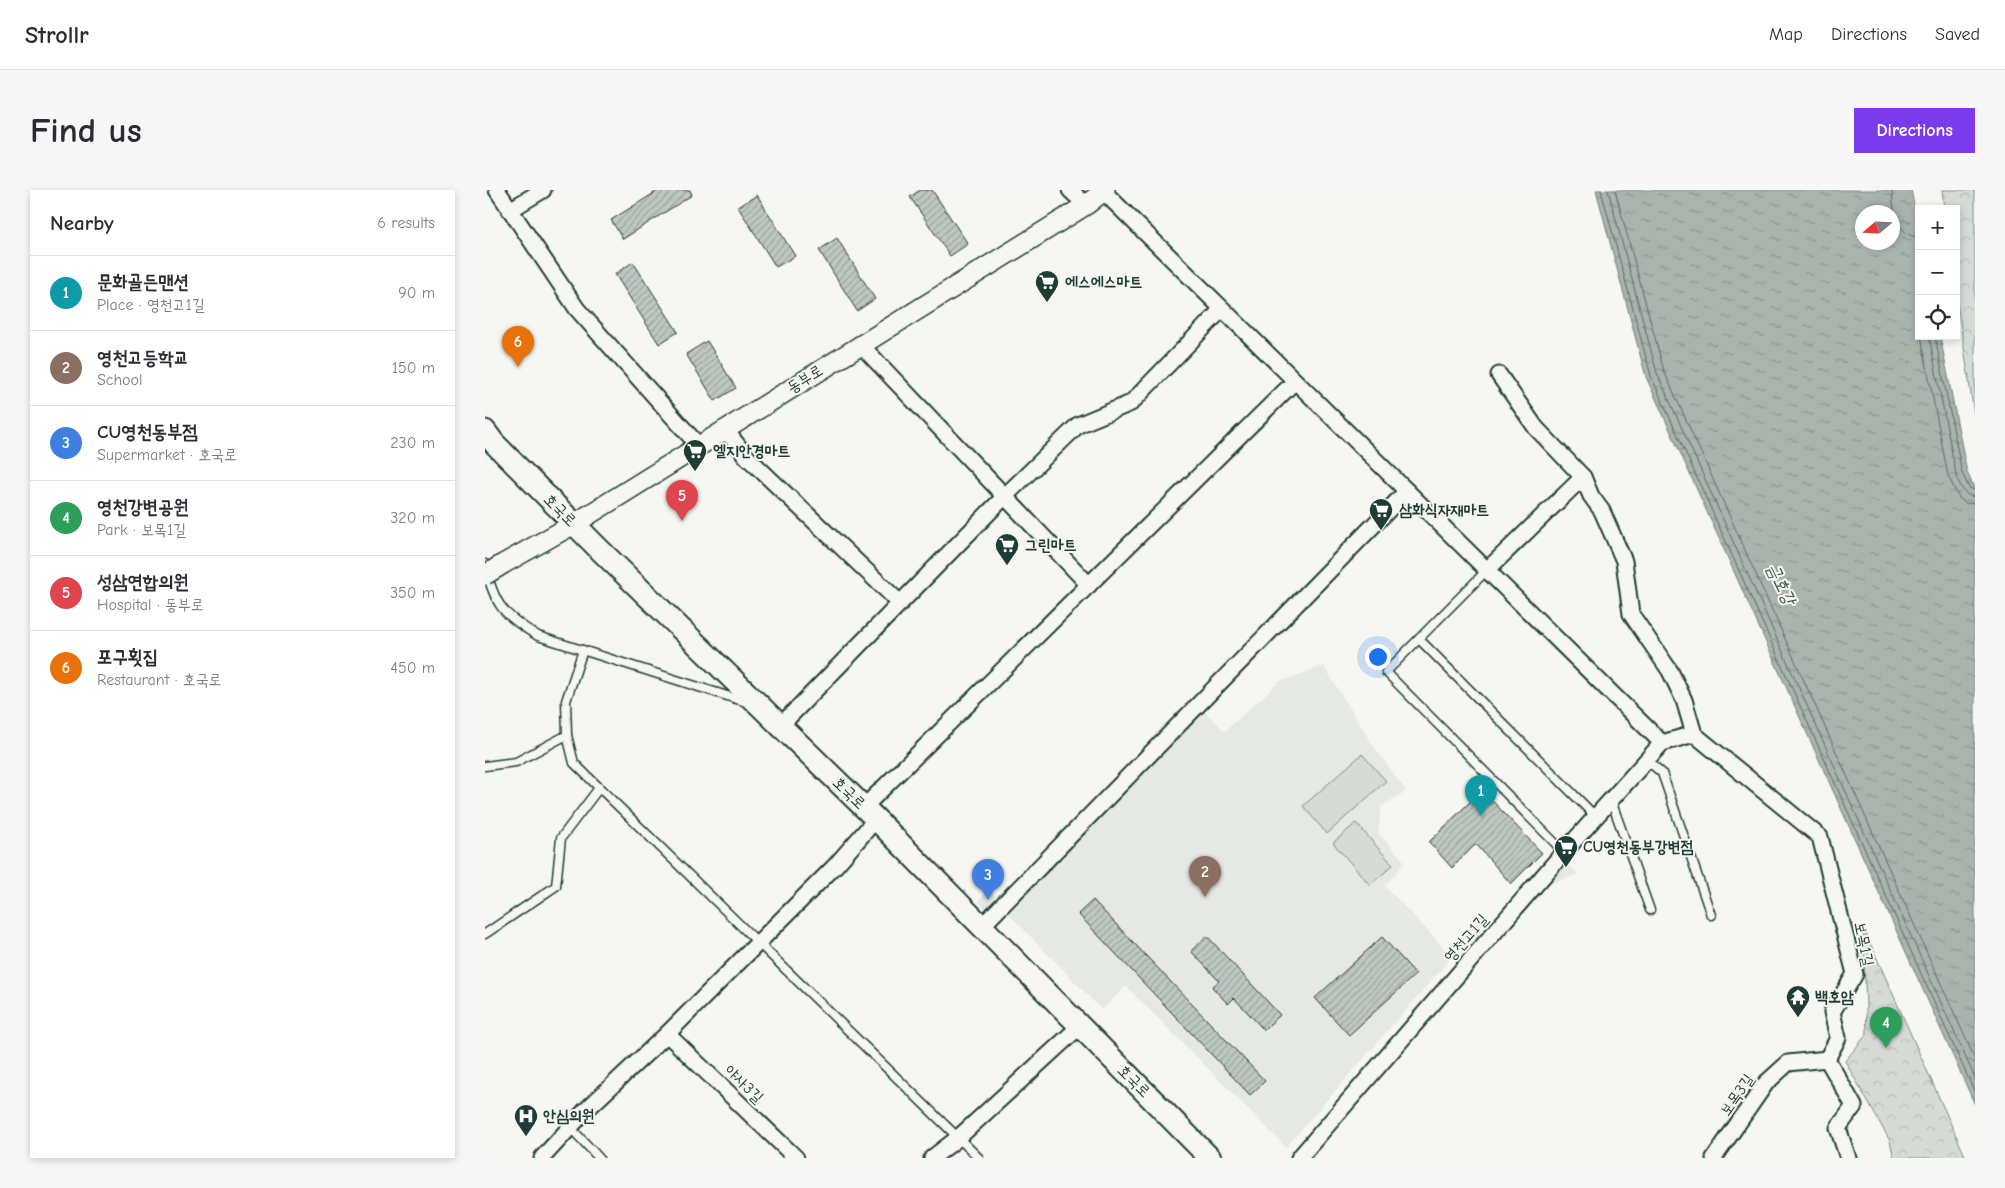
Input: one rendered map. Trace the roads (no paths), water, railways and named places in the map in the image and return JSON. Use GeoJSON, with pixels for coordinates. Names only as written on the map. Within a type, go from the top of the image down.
{"type":"FeatureCollection","features":[{"type":"Feature","properties":{"kind":"main road","name":"호국로"},"geometry":{"type":"LineString","coordinates":[[485,431],[494,443],[574,524],[870,813],[1210,1158]]}},
{"type":"Feature","properties":{"kind":"street"},"geometry":{"type":"LineString","coordinates":[[497,190],[577,309],[698,445]]}},
{"type":"Feature","properties":{"kind":"street"},"geometry":{"type":"LineString","coordinates":[[510,210],[543,190]]}},
{"type":"Feature","properties":{"kind":"street"},"geometry":{"type":"LineString","coordinates":[[1069,190],[1086,205]]}},
{"type":"Feature","properties":{"kind":"street"},"geometry":{"type":"LineString","coordinates":[[1104,191],[1662,743],[1694,734],[1683,700],[1670,671],[1631,614],[1624,561],[1602,511],[1591,496],[1583,477],[1536,428],[1499,375]]}},
{"type":"Feature","properties":{"kind":"street","name":"동부로"},"geometry":{"type":"LineString","coordinates":[[485,575],[494,564],[574,524],[860,344],[1086,205],[1104,191]]}},
{"type":"Feature","properties":{"kind":"street"},"geometry":{"type":"LineString","coordinates":[[780,726],[1005,496],[1078,425],[1131,403],[1222,309]]}},
{"type":"Feature","properties":{"kind":"street"},"geometry":{"type":"LineString","coordinates":[[860,344],[1089,584]]}},
{"type":"Feature","properties":{"kind":"street"},"geometry":{"type":"LineString","coordinates":[[542,1158],[585,1111],[667,1034],[835,866],[870,813],[1089,584],[1295,381]]}},
{"type":"Feature","properties":{"kind":"street"},"geometry":{"type":"LineString","coordinates":[[725,429],[746,456],[900,604]]}},
{"type":"Feature","properties":{"kind":"street"},"geometry":{"type":"LineString","coordinates":[[1487,570],[1583,477]]}},
{"type":"Feature","properties":{"kind":"street"},"geometry":{"type":"LineString","coordinates":[[982,926],[1407,491]]}},
{"type":"Feature","properties":{"kind":"street","name":"보목1길"},"geometry":{"type":"LineString","coordinates":[[1694,734],[1820,837],[1855,974],[1832,1012],[1838,1038],[1827,1059]]}},
{"type":"Feature","properties":{"kind":"street","name":"영천고1길"},"geometry":{"type":"LineString","coordinates":[[1299,1158],[1564,852],[1662,743]]}},
{"type":"Feature","properties":{"kind":"street"},"geometry":{"type":"LineString","coordinates":[[932,1158],[958,1138],[1080,1026]]}},
{"type":"Feature","properties":{"kind":"street","name":"야사3길"},"geometry":{"type":"LineString","coordinates":[[667,1034],[796,1158]]}},
{"type":"Feature","properties":{"kind":"street"},"geometry":{"type":"LineString","coordinates":[[1827,1059],[1854,1106],[1838,1128],[1848,1158]]}},
{"type":"Feature","properties":{"kind":"street","name":"보목3길"},"geometry":{"type":"LineString","coordinates":[[1714,1158],[1766,1083],[1788,1063],[1827,1059]]}},
{"type":"Feature","properties":{"kind":"lane"},"geometry":{"type":"LineString","coordinates":[[494,564],[496,599],[502,610],[513,621],[538,636],[760,706]]}},
{"type":"Feature","properties":{"kind":"lane"},"geometry":{"type":"LineString","coordinates":[[1487,570],[1386,672],[1564,852]]}},
{"type":"Feature","properties":{"kind":"lane"},"geometry":{"type":"LineString","coordinates":[[1419,639],[1596,817]]}},
{"type":"Feature","properties":{"kind":"lane"},"geometry":{"type":"LineString","coordinates":[[583,650],[566,700],[567,735],[574,763],[979,1158]]}},
{"type":"Feature","properties":{"kind":"lane"},"geometry":{"type":"LineString","coordinates":[[485,766],[516,762],[567,735]]}},
{"type":"Feature","properties":{"kind":"lane"},"geometry":{"type":"LineString","coordinates":[[1647,760],[1662,772],[1711,915]]}},
{"type":"Feature","properties":{"kind":"lane"},"geometry":{"type":"LineString","coordinates":[[485,934],[556,886],[561,838],[599,788]]}},
{"type":"Feature","properties":{"kind":"lane"},"geometry":{"type":"LineString","coordinates":[[1611,800],[1650,910]]}},
{"type":"Feature","properties":{"kind":"lane"},"geometry":{"type":"LineString","coordinates":[[570,1127],[599,1158]]}},
{"type":"Feature","properties":{"kind":"water","name":"금호강"},"geometry":{"type":"Polygon","coordinates":[[[1596,190],[1911,190],[1915,210],[1915,340],[1941,340],[1967,472],[1975,490],[1975,1105],[1646,377],[1596,190]]]}},
{"type":"Feature","properties":{"kind":"place","name":"에스에스마트"},"geometry":{"type":"Point","coordinates":[1047,303]}},
{"type":"Feature","properties":{"kind":"place","name":"포구횟집"},"geometry":{"type":"Point","coordinates":[518,367]}},
{"type":"Feature","properties":{"kind":"place","name":"엘지안경마트"},"geometry":{"type":"Point","coordinates":[695,472]}},
{"type":"Feature","properties":{"kind":"place","name":"성삼연합의원"},"geometry":{"type":"Point","coordinates":[682,521]}},
{"type":"Feature","properties":{"kind":"place","name":"삼화식자재마트"},"geometry":{"type":"Point","coordinates":[1381,531]}},
{"type":"Feature","properties":{"kind":"place","name":"그린마트"},"geometry":{"type":"Point","coordinates":[1007,566]}},
{"type":"Feature","properties":{"kind":"place","name":"문화골든맨션"},"geometry":{"type":"Point","coordinates":[1481,816]}},
{"type":"Feature","properties":{"kind":"place","name":"CU영천동부강변점"},"geometry":{"type":"Point","coordinates":[1566,868]}},
{"type":"Feature","properties":{"kind":"place","name":"영천고등학교"},"geometry":{"type":"Point","coordinates":[1205,897]}},
{"type":"Feature","properties":{"kind":"place","name":"CU영천동부점"},"geometry":{"type":"Point","coordinates":[988,900]}},
{"type":"Feature","properties":{"kind":"place","name":"백호암"},"geometry":{"type":"Point","coordinates":[1798,1018]}},
{"type":"Feature","properties":{"kind":"place","name":"영천강변공원"},"geometry":{"type":"Point","coordinates":[1886,1048]}},
{"type":"Feature","properties":{"kind":"place","name":"안심의원"},"geometry":{"type":"Point","coordinates":[526,1137]}}]}
